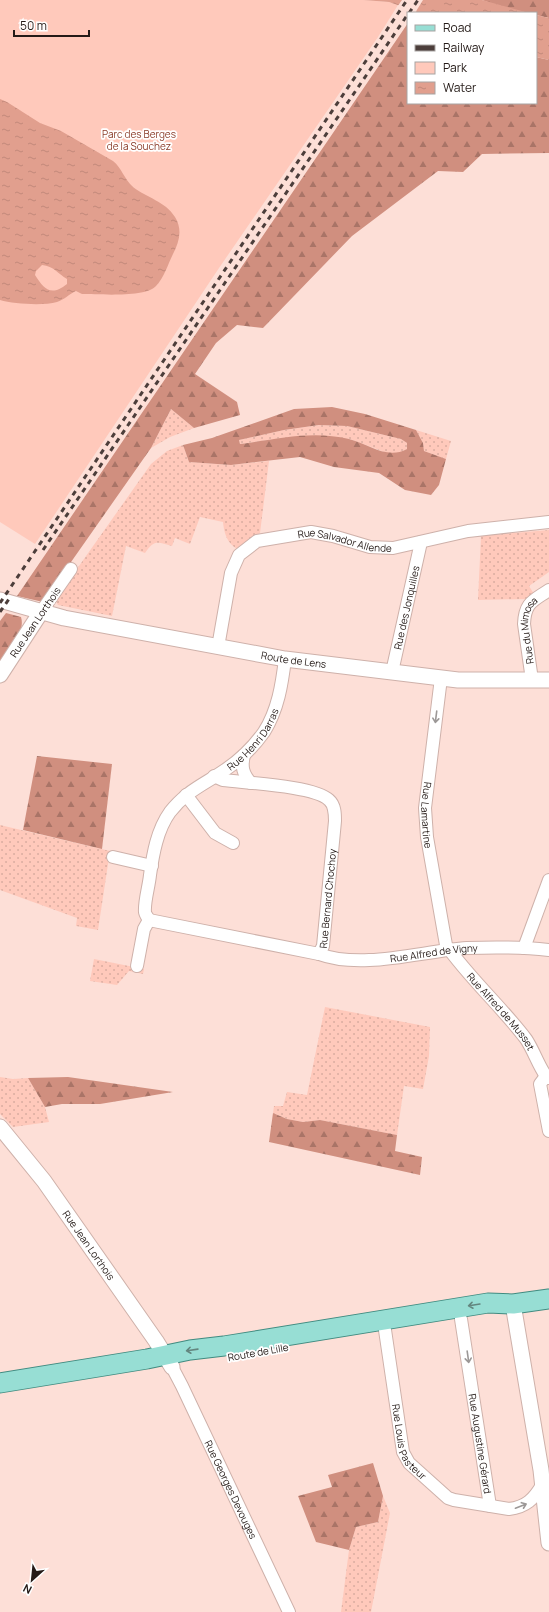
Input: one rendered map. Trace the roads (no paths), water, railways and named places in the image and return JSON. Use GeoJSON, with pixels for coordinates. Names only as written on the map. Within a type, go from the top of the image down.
{"type":"FeatureCollection","features":[{"type":"Feature","properties":{"kind":"main road","name":"Route de Lille"},"geometry":{"type":"LineString","coordinates":[[0,1394],[169,1362],[190,1350],[224,1346],[488,1303],[513,1304],[549,1299]]}},
{"type":"Feature","properties":{"kind":"main road","name":"Route de Lille"},"geometry":{"type":"LineString","coordinates":[[0,1383],[169,1362],[490,1316],[513,1304]]}},
{"type":"Feature","properties":{"kind":"street","name":"Rue Salvador Allende"},"geometry":{"type":"LineString","coordinates":[[218,648],[231,573],[239,555],[257,541],[311,532],[328,534],[362,545],[380,548],[393,548],[475,530],[549,522]]}},
{"type":"Feature","properties":{"kind":"street","name":"Rue des Jonquilles"},"geometry":{"type":"LineString","coordinates":[[392,672],[421,542]]}},
{"type":"Feature","properties":{"kind":"street","name":"Rue Jean Lorthois"},"geometry":{"type":"LineString","coordinates":[[0,675],[71,569]]}},
{"type":"Feature","properties":{"kind":"street","name":"Rue du Mimosa"},"geometry":{"type":"LineString","coordinates":[[532,680],[524,624],[524,614],[525,609],[530,603],[549,590]]}},
{"type":"Feature","properties":{"kind":"street","name":"Route de Lens"},"geometry":{"type":"LineString","coordinates":[[0,600],[41,612],[218,648],[285,659],[458,680],[549,680]]}},
{"type":"Feature","properties":{"kind":"street","name":"Rue Henri Darras"},"geometry":{"type":"LineString","coordinates":[[137,966],[144,929],[149,920],[145,912],[159,832],[170,812],[186,796],[199,785],[225,770],[244,755],[265,731],[273,715],[280,693],[285,659]]}},
{"type":"Feature","properties":{"kind":"street","name":"Rue Lamartine"},"geometry":{"type":"LineString","coordinates":[[441,678],[425,808],[427,837],[446,945],[450,951]]}},
{"type":"Feature","properties":{"kind":"street"},"geometry":{"type":"LineString","coordinates":[[244,755],[242,769],[244,775],[251,783]]}},
{"type":"Feature","properties":{"kind":"street","name":"Rue Bernard Chochoy"},"geometry":{"type":"LineString","coordinates":[[149,920],[319,954],[323,946],[335,821],[333,806],[330,800],[320,793],[305,789],[223,780],[214,776]]}},
{"type":"Feature","properties":{"kind":"street"},"geometry":{"type":"LineString","coordinates":[[186,796],[214,833],[233,842]]}},
{"type":"Feature","properties":{"kind":"street"},"geometry":{"type":"LineString","coordinates":[[113,857],[152,866]]}},
{"type":"Feature","properties":{"kind":"street"},"geometry":{"type":"LineString","coordinates":[[524,948],[549,880]]}},
{"type":"Feature","properties":{"kind":"street","name":"Rue Alfred de Vigny"},"geometry":{"type":"LineString","coordinates":[[319,954],[341,960],[363,960],[466,948],[524,948],[549,950]]}},
{"type":"Feature","properties":{"kind":"street","name":"Rue Alfred de Musset"},"geometry":{"type":"LineString","coordinates":[[450,951],[526,1039],[542,1070],[548,1077]]}},
{"type":"Feature","properties":{"kind":"street"},"geometry":{"type":"LineString","coordinates":[[548,1077],[540,1084],[549,1131]]}},
{"type":"Feature","properties":{"kind":"street","name":"Rue Jean Lorthois"},"geometry":{"type":"LineString","coordinates":[[0,1127],[44,1181],[169,1362]]}},
{"type":"Feature","properties":{"kind":"street"},"geometry":{"type":"LineString","coordinates":[[513,1304],[542,1485],[549,1543]]}},
{"type":"Feature","properties":{"kind":"street","name":"Rue Augustine Gérard"},"geometry":{"type":"LineString","coordinates":[[461,1319],[490,1506],[509,1509],[522,1507],[533,1499],[542,1485]]}},
{"type":"Feature","properties":{"kind":"street","name":"Rue Louis Pasteur"},"geometry":{"type":"LineString","coordinates":[[385,1330],[403,1452],[409,1464],[448,1498],[490,1506]]}},
{"type":"Feature","properties":{"kind":"street","name":"Rue Georges Devouges"},"geometry":{"type":"LineString","coordinates":[[169,1362],[182,1386],[289,1612]]}},
{"type":"Feature","properties":{"kind":"water"},"geometry":{"type":"Polygon","coordinates":[[[363,0],[482,0],[525,12],[417,12],[389,2],[363,0]]]}},
{"type":"Feature","properties":{"kind":"water"},"geometry":{"type":"Polygon","coordinates":[[[537,15],[549,18],[549,60],[537,57],[537,15]]]}},
{"type":"Feature","properties":{"kind":"water"},"geometry":{"type":"Polygon","coordinates":[[[0,99],[40,123],[61,131],[113,161],[133,187],[161,203],[171,212],[179,227],[179,236],[177,245],[164,275],[159,283],[150,290],[132,294],[82,294],[76,291],[60,301],[44,304],[0,300],[0,99]],[[42,265],[36,271],[35,275],[48,290],[57,290],[67,284],[67,279],[42,265]]]}},
{"type":"Feature","properties":{"kind":"railway"},"geometry":{"type":"LineString","coordinates":[[0,603],[407,0]]}},
{"type":"Feature","properties":{"kind":"railway"},"geometry":{"type":"LineString","coordinates":[[410,12],[418,0]]}},
{"type":"Feature","properties":{"kind":"railway"},"geometry":{"type":"LineString","coordinates":[[43,550],[407,15]]}},
{"type":"Feature","properties":{"kind":"railway"},"geometry":{"type":"LineString","coordinates":[[0,612],[9,599]]}},
{"type":"Feature","properties":{"kind":"park label","name":"Parc des Berges de la Souchez"},"geometry":{"type":"Point","coordinates":[139,140]}}]}
